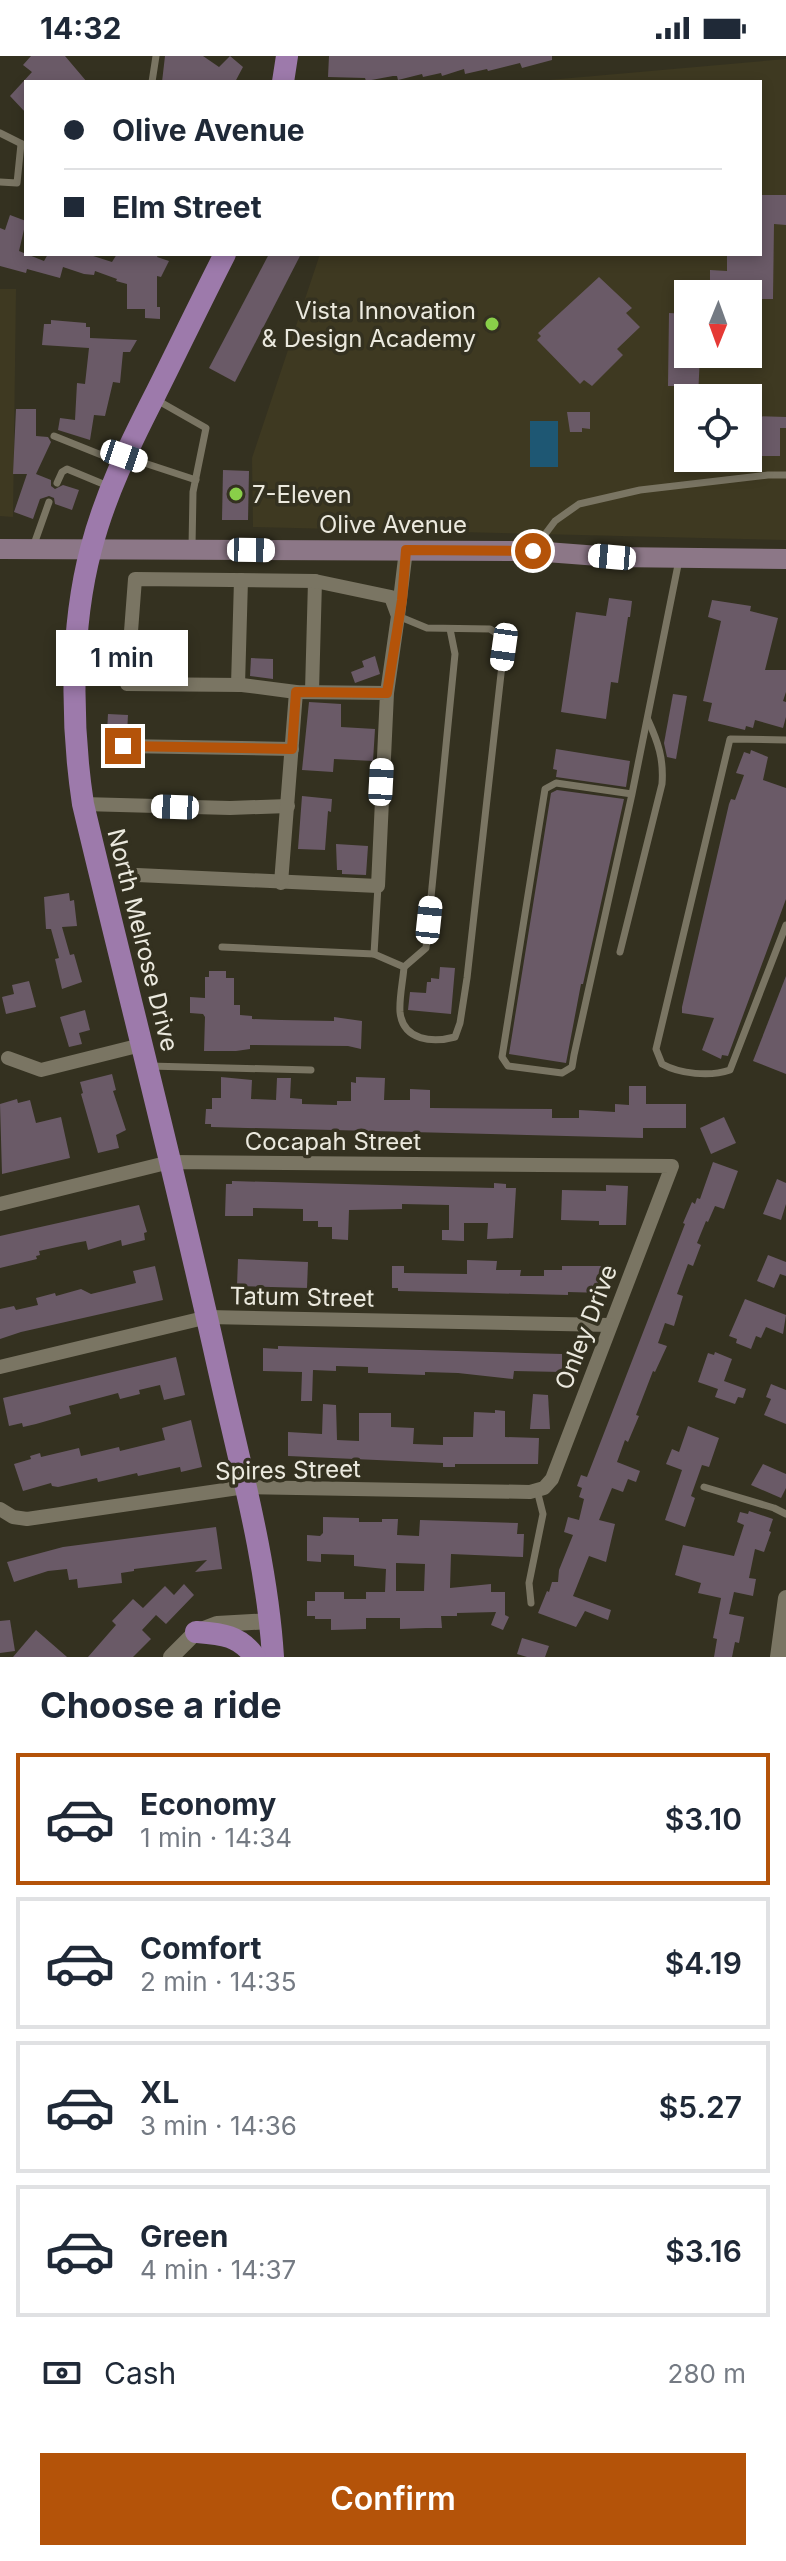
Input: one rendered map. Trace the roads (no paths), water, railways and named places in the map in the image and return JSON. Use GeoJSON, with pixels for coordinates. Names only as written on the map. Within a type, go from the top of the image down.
{"type":"FeatureCollection","features":[{"type":"Feature","properties":{"kind":"main road"},"geometry":{"type":"LineString","coordinates":[[283,80],[287,56]]}},
{"type":"Feature","properties":{"kind":"main road","name":"North Melrose Drive"},"geometry":{"type":"LineString","coordinates":[[224,256],[123,460],[91,549],[81,601],[77,654],[76,756],[83,804],[208,1317],[271,1621],[273,1657]]}},
{"type":"Feature","properties":{"kind":"main road","name":"Olive Avenue"},"geometry":{"type":"LineString","coordinates":[[0,549],[533,551],[612,557],[786,559]]}},
{"type":"Feature","properties":{"kind":"main road"},"geometry":{"type":"LineString","coordinates":[[196,1632],[224,1634],[238,1639],[255,1657]]}},
{"type":"Feature","properties":{"kind":"street"},"geometry":{"type":"LineString","coordinates":[[137,875],[378,886],[387,693],[406,550]]}},
{"type":"Feature","properties":{"kind":"street"},"geometry":{"type":"LineString","coordinates":[[387,693],[296,692],[238,685],[127,684],[135,579],[315,581],[391,597],[398,616]]}},
{"type":"Feature","properties":{"kind":"street"},"geometry":{"type":"LineString","coordinates":[[238,685],[241,580]]}},
{"type":"Feature","properties":{"kind":"street"},"geometry":{"type":"LineString","coordinates":[[312,691],[315,581]]}},
{"type":"Feature","properties":{"kind":"street"},"geometry":{"type":"LineString","coordinates":[[281,883],[296,692]]}},
{"type":"Feature","properties":{"kind":"street"},"geometry":{"type":"LineString","coordinates":[[123,746],[292,749]]}},
{"type":"Feature","properties":{"kind":"street"},"geometry":{"type":"LineString","coordinates":[[83,804],[230,808],[288,806]]}},
{"type":"Feature","properties":{"kind":"street"},"geometry":{"type":"LineString","coordinates":[[4,1062],[41,1070],[144,1056]]}},
{"type":"Feature","properties":{"kind":"street","name":"Cocapah Street"},"geometry":{"type":"LineString","coordinates":[[0,1204],[170,1162],[672,1166]]}},
{"type":"Feature","properties":{"kind":"street","name":"Onley Drive"},"geometry":{"type":"LineString","coordinates":[[534,1491],[544,1488],[552,1479],[672,1166]]}},
{"type":"Feature","properties":{"kind":"street","name":"Tatum Street"},"geometry":{"type":"LineString","coordinates":[[0,1367],[208,1317],[610,1325]]}},
{"type":"Feature","properties":{"kind":"street","name":"Spires Street"},"geometry":{"type":"LineString","coordinates":[[1,1511],[27,1519],[245,1487],[534,1491]]}},
{"type":"Feature","properties":{"kind":"street"},"geometry":{"type":"LineString","coordinates":[[778,1657],[786,1598]]}},
{"type":"Feature","properties":{"kind":"street"},"geometry":{"type":"LineString","coordinates":[[171,1657],[196,1632],[217,1624],[271,1621]]}},
{"type":"Feature","properties":{"kind":"lane"},"geometry":{"type":"LineString","coordinates":[[152,80],[156,56]]}},
{"type":"Feature","properties":{"kind":"lane"},"geometry":{"type":"LineString","coordinates":[[0,133],[23,145],[17,183],[0,182]]}},
{"type":"Feature","properties":{"kind":"lane"},"geometry":{"type":"LineString","coordinates":[[153,398],[206,428],[196,480],[192,550]]}},
{"type":"Feature","properties":{"kind":"lane"},"geometry":{"type":"LineString","coordinates":[[54,436],[123,460],[196,480]]}},
{"type":"Feature","properties":{"kind":"lane"},"geometry":{"type":"LineString","coordinates":[[57,483],[67,469],[111,487]]}},
{"type":"Feature","properties":{"kind":"lane"},"geometry":{"type":"LineString","coordinates":[[533,551],[555,521],[579,504],[640,490],[786,475]]}},
{"type":"Feature","properties":{"kind":"lane"},"geometry":{"type":"LineString","coordinates":[[32,549],[49,502]]}},
{"type":"Feature","properties":{"kind":"lane"},"geometry":{"type":"LineString","coordinates":[[632,794],[556,783],[545,789],[502,1057],[508,1066],[562,1073],[572,1067],[632,794],[648,718],[679,558]]}},
{"type":"Feature","properties":{"kind":"lane"},"geometry":{"type":"LineString","coordinates":[[398,616],[427,628],[490,629],[502,637],[504,647],[460,1023],[455,1037],[421,1040],[409,1030],[400,1014],[404,967],[426,948],[455,654],[450,629]]}},
{"type":"Feature","properties":{"kind":"lane"},"geometry":{"type":"LineString","coordinates":[[620,952],[662,784],[661,747],[648,718]]}},
{"type":"Feature","properties":{"kind":"lane"},"geometry":{"type":"LineString","coordinates":[[786,740],[730,739],[656,1049],[662,1064],[675,1071],[721,1073],[730,1070],[786,925]]}},
{"type":"Feature","properties":{"kind":"lane"},"geometry":{"type":"LineString","coordinates":[[374,954],[378,886]]}},
{"type":"Feature","properties":{"kind":"lane"},"geometry":{"type":"LineString","coordinates":[[222,947],[374,954],[404,967]]}},
{"type":"Feature","properties":{"kind":"lane"},"geometry":{"type":"LineString","coordinates":[[144,1056],[311,1070]]}},
{"type":"Feature","properties":{"kind":"lane"},"geometry":{"type":"LineString","coordinates":[[704,1487],[786,1514]]}},
{"type":"Feature","properties":{"kind":"lane"},"geometry":{"type":"LineString","coordinates":[[531,1603],[529,1583],[543,1514],[534,1491]]}},
{"type":"Feature","properties":{"kind":"water"},"geometry":{"type":"Polygon","coordinates":[[[530,421],[558,421],[558,467],[530,467],[530,421]]]}},
{"type":"Feature","properties":{"kind":"place","name":"Vista Innovation & Design Academy"},"geometry":{"type":"Point","coordinates":[492,324]}},
{"type":"Feature","properties":{"kind":"place","name":"7-Eleven"},"geometry":{"type":"Point","coordinates":[236,494]}}]}
